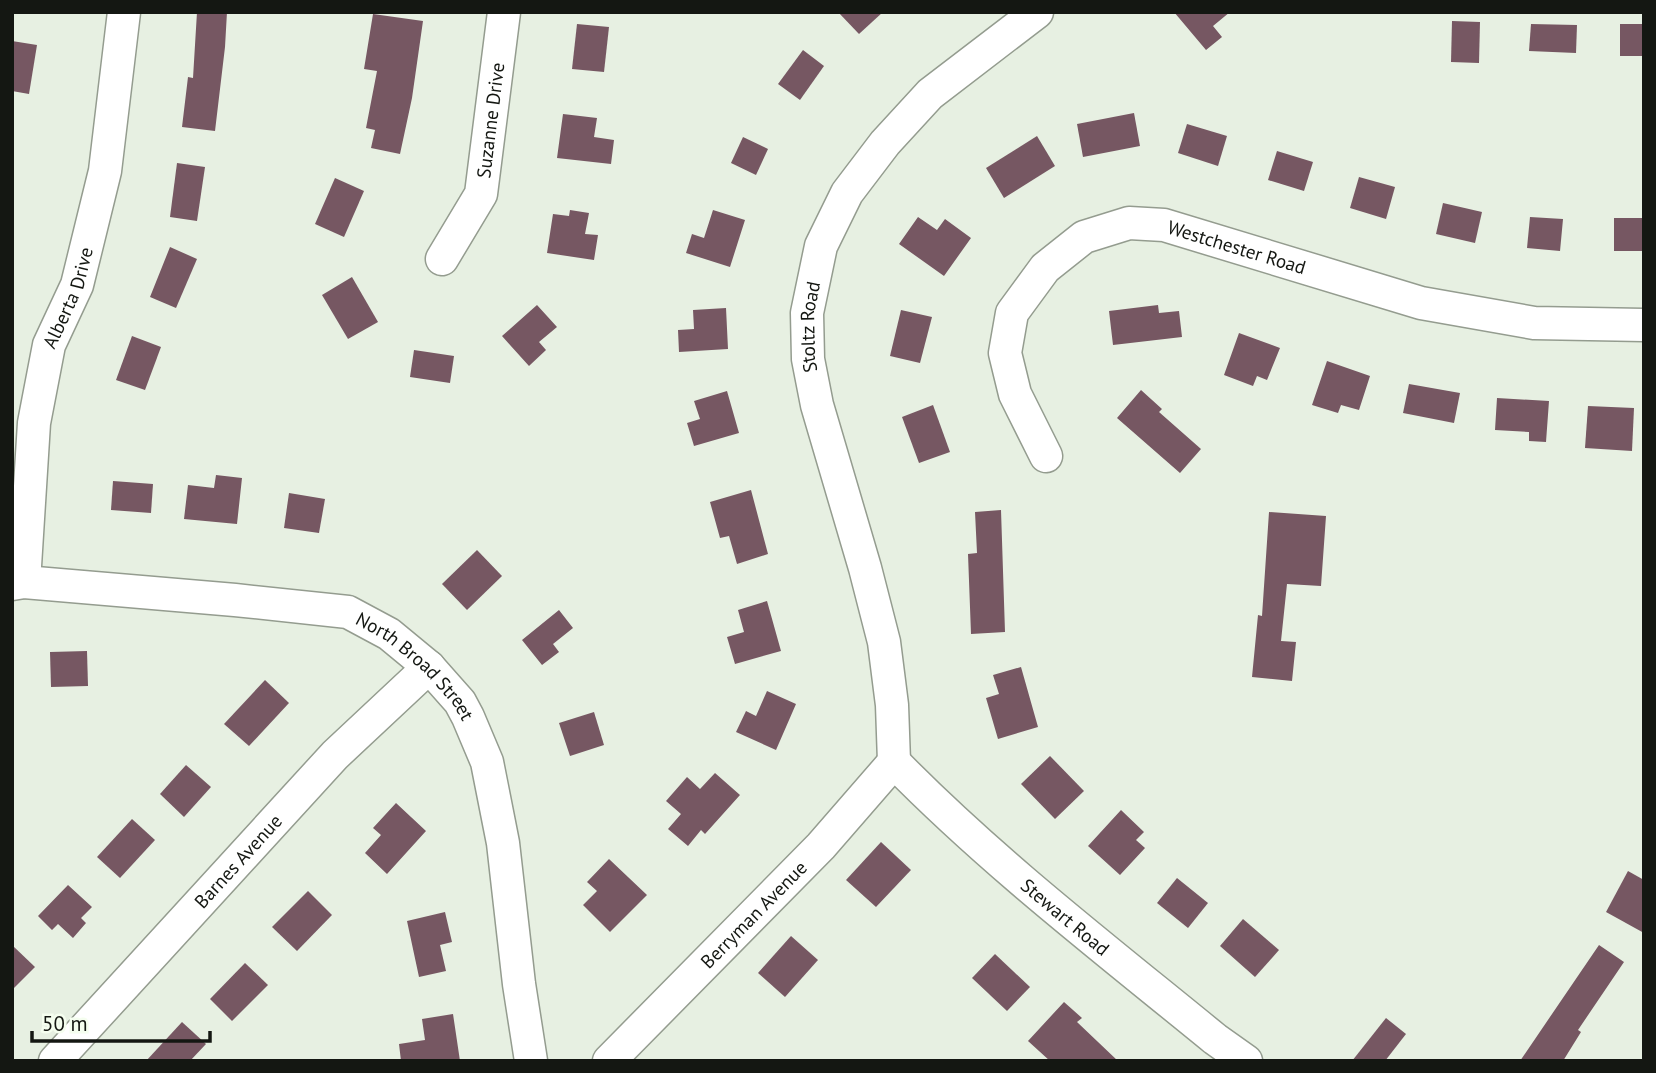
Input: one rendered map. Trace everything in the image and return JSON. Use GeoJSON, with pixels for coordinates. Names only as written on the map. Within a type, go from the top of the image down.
{"type":"FeatureCollection","features":[{"type":"Feature","properties":{"kind":"street","name":"Alberta Drive"},"geometry":{"type":"LineString","coordinates":[[18,583],[34,423],[49,345],[77,285],[105,172],[124,12]]}},
{"type":"Feature","properties":{"kind":"street","name":"Suzanne Drive"},"geometry":{"type":"LineString","coordinates":[[442,258],[481,194],[504,12]]}},
{"type":"Feature","properties":{"kind":"street","name":"Stoltz Road"},"geometry":{"type":"LineString","coordinates":[[894,762],[892,705],[884,642],[817,405],[808,359],[807,313],[821,246],[847,193],[885,143],[930,94],[1037,12]]}},
{"type":"Feature","properties":{"kind":"street","name":"Westchester Road"},"geometry":{"type":"LineString","coordinates":[[1046,456],[1015,394],[1005,353],[1012,313],[1045,268],[1084,237],[1129,223],[1164,225],[1421,303],[1534,323],[1644,325]]}},
{"type":"Feature","properties":{"kind":"street","name":"North Broad Street"},"geometry":{"type":"LineString","coordinates":[[18,583],[348,612],[389,634],[429,667],[460,702],[487,762],[503,843],[531,1061]]}},
{"type":"Feature","properties":{"kind":"street","name":"Barnes Avenue"},"geometry":{"type":"LineString","coordinates":[[55,1061],[335,755],[429,667]]}},
{"type":"Feature","properties":{"kind":"street","name":"Berryman Avenue"},"geometry":{"type":"LineString","coordinates":[[609,1061],[821,846],[894,762]]}},
{"type":"Feature","properties":{"kind":"street","name":"Stewart Road"},"geometry":{"type":"LineString","coordinates":[[894,762],[924,793],[1020,880],[1215,1039],[1246,1061]]}},
{"type":"Feature","properties":{"kind":"building"},"geometry":{"type":"Polygon","coordinates":[[[197,12],[227,12],[215,131],[182,127],[188,77],[193,78],[197,12]]]}},
{"type":"Feature","properties":{"kind":"building"},"geometry":{"type":"Polygon","coordinates":[[[838,12],[883,12],[859,34],[838,12]]]}},
{"type":"Feature","properties":{"kind":"building"},"geometry":{"type":"Polygon","coordinates":[[[1174,12],[1230,12],[1213,26],[1222,37],[1206,50],[1174,12]]]}},
{"type":"Feature","properties":{"kind":"building"},"geometry":{"type":"Polygon","coordinates":[[[373,14],[423,21],[412,98],[400,154],[371,148],[375,130],[366,128],[377,71],[364,69],[373,14]]]}},
{"type":"Feature","properties":{"kind":"building"},"geometry":{"type":"Polygon","coordinates":[[[1452,21],[1480,22],[1479,63],[1451,62],[1452,21]]]}},
{"type":"Feature","properties":{"kind":"building"},"geometry":{"type":"Polygon","coordinates":[[[577,24],[609,27],[604,72],[572,69],[577,24]]]}},
{"type":"Feature","properties":{"kind":"building"},"geometry":{"type":"Polygon","coordinates":[[[1531,24],[1577,25],[1576,53],[1529,51],[1531,24]]]}},
{"type":"Feature","properties":{"kind":"building"},"geometry":{"type":"Polygon","coordinates":[[[1620,24],[1644,24],[1644,56],[1620,56],[1620,24]]]}},
{"type":"Feature","properties":{"kind":"building"},"geometry":{"type":"Polygon","coordinates":[[[12,41],[37,45],[29,94],[12,91],[12,41]]]}},
{"type":"Feature","properties":{"kind":"building"},"geometry":{"type":"Polygon","coordinates":[[[803,50],[824,66],[800,100],[778,84],[803,50]]]}},
{"type":"Feature","properties":{"kind":"building"},"geometry":{"type":"Polygon","coordinates":[[[1134,113],[1140,146],[1083,157],[1077,124],[1134,113]]]}},
{"type":"Feature","properties":{"kind":"building"},"geometry":{"type":"Polygon","coordinates":[[[563,114],[597,118],[594,137],[614,140],[611,164],[557,158],[563,114]]]}},
{"type":"Feature","properties":{"kind":"building"},"geometry":{"type":"Polygon","coordinates":[[[1187,124],[1227,136],[1218,166],[1178,153],[1187,124]]]}},
{"type":"Feature","properties":{"kind":"building"},"geometry":{"type":"Polygon","coordinates":[[[1037,136],[1055,166],[1004,198],[986,168],[1037,136]]]}},
{"type":"Feature","properties":{"kind":"building"},"geometry":{"type":"Polygon","coordinates":[[[743,137],[768,149],[756,175],[731,163],[743,137]]]}},
{"type":"Feature","properties":{"kind":"building"},"geometry":{"type":"Polygon","coordinates":[[[1277,151],[1313,162],[1304,191],[1268,180],[1277,151]]]}},
{"type":"Feature","properties":{"kind":"building"},"geometry":{"type":"Polygon","coordinates":[[[177,163],[205,167],[197,221],[170,217],[177,163]]]}},
{"type":"Feature","properties":{"kind":"building"},"geometry":{"type":"Polygon","coordinates":[[[1359,177],[1395,187],[1386,219],[1350,208],[1359,177]]]}},
{"type":"Feature","properties":{"kind":"building"},"geometry":{"type":"Polygon","coordinates":[[[335,178],[364,191],[344,237],[315,224],[335,178]]]}},
{"type":"Feature","properties":{"kind":"building"},"geometry":{"type":"Polygon","coordinates":[[[1443,203],[1482,212],[1475,243],[1436,234],[1443,203]]]}},
{"type":"Feature","properties":{"kind":"building"},"geometry":{"type":"Polygon","coordinates":[[[570,210],[589,213],[585,234],[598,235],[594,260],[547,253],[553,214],[569,216],[570,210]]]}},
{"type":"Feature","properties":{"kind":"building"},"geometry":{"type":"Polygon","coordinates":[[[713,210],[745,220],[730,267],[686,253],[692,234],[704,238],[713,210]]]}},
{"type":"Feature","properties":{"kind":"building"},"geometry":{"type":"Polygon","coordinates":[[[918,217],[937,230],[945,219],[971,238],[944,276],[899,244],[918,217]]]}},
{"type":"Feature","properties":{"kind":"building"},"geometry":{"type":"Polygon","coordinates":[[[1530,217],[1563,219],[1560,251],[1527,248],[1530,217]]]}},
{"type":"Feature","properties":{"kind":"building"},"geometry":{"type":"Polygon","coordinates":[[[1614,218],[1644,218],[1644,251],[1614,251],[1614,218]]]}},
{"type":"Feature","properties":{"kind":"building"},"geometry":{"type":"Polygon","coordinates":[[[170,247],[197,259],[176,308],[150,297],[170,247]]]}},
{"type":"Feature","properties":{"kind":"building"},"geometry":{"type":"Polygon","coordinates":[[[352,277],[378,322],[348,339],[322,295],[352,277]]]}},
{"type":"Feature","properties":{"kind":"building"},"geometry":{"type":"Polygon","coordinates":[[[537,305],[557,327],[539,342],[546,350],[529,366],[502,336],[537,305]]]}},
{"type":"Feature","properties":{"kind":"building"},"geometry":{"type":"Polygon","coordinates":[[[1158,305],[1159,313],[1179,311],[1182,337],[1113,345],[1109,311],[1158,305]]]}},
{"type":"Feature","properties":{"kind":"building"},"geometry":{"type":"Polygon","coordinates":[[[726,308],[728,349],[679,352],[678,330],[694,329],[693,310],[726,308]]]}},
{"type":"Feature","properties":{"kind":"building"},"geometry":{"type":"Polygon","coordinates":[[[901,310],[932,317],[920,363],[890,356],[901,310]]]}},
{"type":"Feature","properties":{"kind":"building"},"geometry":{"type":"Polygon","coordinates":[[[1239,333],[1280,348],[1267,380],[1257,376],[1253,386],[1224,375],[1239,333]]]}},
{"type":"Feature","properties":{"kind":"building"},"geometry":{"type":"Polygon","coordinates":[[[132,336],[161,347],[145,390],[116,380],[132,336]]]}},
{"type":"Feature","properties":{"kind":"building"},"geometry":{"type":"Polygon","coordinates":[[[414,350],[454,356],[450,383],[410,377],[414,350]]]}},
{"type":"Feature","properties":{"kind":"building"},"geometry":{"type":"Polygon","coordinates":[[[1327,361],[1370,376],[1359,410],[1341,405],[1338,413],[1312,405],[1327,361]]]}},
{"type":"Feature","properties":{"kind":"building"},"geometry":{"type":"Polygon","coordinates":[[[1409,384],[1460,393],[1454,423],[1403,413],[1409,384]]]}},
{"type":"Feature","properties":{"kind":"building"},"geometry":{"type":"Polygon","coordinates":[[[1141,390],[1162,409],[1159,412],[1201,449],[1180,473],[1117,418],[1141,390]]]}},
{"type":"Feature","properties":{"kind":"building"},"geometry":{"type":"Polygon","coordinates":[[[727,391],[739,433],[694,446],[687,423],[700,419],[694,401],[727,391]]]}},
{"type":"Feature","properties":{"kind":"building"},"geometry":{"type":"Polygon","coordinates":[[[1497,398],[1549,401],[1546,442],[1529,441],[1529,432],[1495,430],[1497,398]]]}},
{"type":"Feature","properties":{"kind":"building"},"geometry":{"type":"Polygon","coordinates":[[[933,405],[950,452],[919,463],[902,417],[933,405]]]}},
{"type":"Feature","properties":{"kind":"building"},"geometry":{"type":"Polygon","coordinates":[[[1588,406],[1634,408],[1632,451],[1585,448],[1588,406]]]}},
{"type":"Feature","properties":{"kind":"building"},"geometry":{"type":"Polygon","coordinates":[[[216,475],[242,478],[237,524],[184,519],[188,485],[214,488],[216,475]]]}},
{"type":"Feature","properties":{"kind":"building"},"geometry":{"type":"Polygon","coordinates":[[[113,481],[153,484],[151,513],[111,510],[113,481]]]}},
{"type":"Feature","properties":{"kind":"building"},"geometry":{"type":"Polygon","coordinates":[[[751,490],[768,554],[737,564],[729,536],[720,538],[710,502],[751,490]]]}},
{"type":"Feature","properties":{"kind":"building"},"geometry":{"type":"Polygon","coordinates":[[[289,493],[325,499],[319,533],[284,528],[289,493]]]}},
{"type":"Feature","properties":{"kind":"building"},"geometry":{"type":"Polygon","coordinates":[[[1001,510],[1005,632],[971,634],[968,554],[977,553],[975,512],[1001,510]]]}},
{"type":"Feature","properties":{"kind":"building"},"geometry":{"type":"Polygon","coordinates":[[[1269,512],[1326,516],[1321,586],[1287,584],[1281,641],[1296,642],[1292,681],[1252,677],[1258,615],[1262,616],[1269,512]]]}},
{"type":"Feature","properties":{"kind":"building"},"geometry":{"type":"Polygon","coordinates":[[[477,550],[502,576],[467,610],[442,584],[477,550]]]}},
{"type":"Feature","properties":{"kind":"building"},"geometry":{"type":"Polygon","coordinates":[[[767,601],[781,651],[735,664],[727,637],[744,632],[738,610],[767,601]]]}},
{"type":"Feature","properties":{"kind":"building"},"geometry":{"type":"Polygon","coordinates":[[[559,610],[573,628],[553,644],[559,652],[542,665],[522,640],[559,610]]]}},
{"type":"Feature","properties":{"kind":"building"},"geometry":{"type":"Polygon","coordinates":[[[87,651],[88,686],[51,687],[50,652],[87,651]]]}},
{"type":"Feature","properties":{"kind":"building"},"geometry":{"type":"Polygon","coordinates":[[[1021,667],[1038,727],[998,739],[986,698],[999,694],[993,675],[1021,667]]]}},
{"type":"Feature","properties":{"kind":"building"},"geometry":{"type":"Polygon","coordinates":[[[265,680],[289,703],[249,746],[224,724],[265,680]]]}},
{"type":"Feature","properties":{"kind":"building"},"geometry":{"type":"Polygon","coordinates":[[[767,691],[796,704],[776,750],[736,732],[746,711],[756,716],[767,691]]]}},
{"type":"Feature","properties":{"kind":"building"},"geometry":{"type":"Polygon","coordinates":[[[594,712],[604,745],[570,756],[559,723],[594,712]]]}},
{"type":"Feature","properties":{"kind":"building"},"geometry":{"type":"Polygon","coordinates":[[[1050,756],[1084,791],[1055,819],[1021,784],[1050,756]]]}},
{"type":"Feature","properties":{"kind":"building"},"geometry":{"type":"Polygon","coordinates":[[[186,765],[211,787],[184,817],[160,794],[186,765]]]}},
{"type":"Feature","properties":{"kind":"building"},"geometry":{"type":"Polygon","coordinates":[[[715,773],[740,795],[705,834],[701,830],[688,846],[668,829],[681,814],[666,801],[687,777],[700,789],[715,773]]]}},
{"type":"Feature","properties":{"kind":"building"},"geometry":{"type":"Polygon","coordinates":[[[396,803],[426,831],[387,874],[365,853],[381,835],[373,828],[396,803]]]}},
{"type":"Feature","properties":{"kind":"building"},"geometry":{"type":"Polygon","coordinates":[[[1121,810],[1144,832],[1136,840],[1145,848],[1120,875],[1088,846],[1121,810]]]}},
{"type":"Feature","properties":{"kind":"building"},"geometry":{"type":"Polygon","coordinates":[[[132,819],[155,840],[120,878],[97,857],[132,819]]]}},
{"type":"Feature","properties":{"kind":"building"},"geometry":{"type":"Polygon","coordinates":[[[881,842],[911,870],[876,907],[846,880],[881,842]]]}},
{"type":"Feature","properties":{"kind":"building"},"geometry":{"type":"Polygon","coordinates":[[[609,859],[647,895],[610,932],[583,905],[597,891],[587,882],[609,859]]]}},
{"type":"Feature","properties":{"kind":"building"},"geometry":{"type":"Polygon","coordinates":[[[1628,871],[1644,880],[1644,933],[1606,912],[1628,871]]]}},
{"type":"Feature","properties":{"kind":"building"},"geometry":{"type":"Polygon","coordinates":[[[1177,878],[1208,903],[1188,928],[1157,903],[1177,878]]]}},
{"type":"Feature","properties":{"kind":"building"},"geometry":{"type":"Polygon","coordinates":[[[68,885],[92,907],[81,918],[86,923],[73,938],[58,924],[52,930],[38,916],[68,885]]]}},
{"type":"Feature","properties":{"kind":"building"},"geometry":{"type":"Polygon","coordinates":[[[308,891],[332,915],[297,951],[272,927],[308,891]]]}},
{"type":"Feature","properties":{"kind":"building"},"geometry":{"type":"Polygon","coordinates":[[[445,912],[452,942],[440,945],[446,971],[419,977],[407,921],[445,912]]]}},
{"type":"Feature","properties":{"kind":"building"},"geometry":{"type":"Polygon","coordinates":[[[1243,919],[1279,950],[1255,977],[1220,946],[1243,919]]]}},
{"type":"Feature","properties":{"kind":"building"},"geometry":{"type":"Polygon","coordinates":[[[791,936],[818,960],[785,997],[758,973],[791,936]]]}},
{"type":"Feature","properties":{"kind":"building"},"geometry":{"type":"Polygon","coordinates":[[[12,945],[35,967],[12,990],[12,945]]]}},
{"type":"Feature","properties":{"kind":"building"},"geometry":{"type":"Polygon","coordinates":[[[1599,945],[1624,962],[1578,1030],[1581,1032],[1563,1061],[1520,1061],[1599,945]]]}},
{"type":"Feature","properties":{"kind":"building"},"geometry":{"type":"Polygon","coordinates":[[[995,954],[1030,987],[1007,1011],[972,978],[995,954]]]}},
{"type":"Feature","properties":{"kind":"building"},"geometry":{"type":"Polygon","coordinates":[[[245,963],[268,985],[232,1021],[210,999],[245,963]]]}},
{"type":"Feature","properties":{"kind":"building"},"geometry":{"type":"Polygon","coordinates":[[[1064,1002],[1082,1018],[1077,1022],[1118,1061],[1050,1061],[1028,1041],[1064,1002]]]}},
{"type":"Feature","properties":{"kind":"building"},"geometry":{"type":"Polygon","coordinates":[[[453,1014],[460,1061],[401,1061],[399,1044],[425,1040],[422,1019],[453,1014]]]}},
{"type":"Feature","properties":{"kind":"building"},"geometry":{"type":"Polygon","coordinates":[[[1386,1018],[1406,1034],[1385,1061],[1352,1061],[1386,1018]]]}},
{"type":"Feature","properties":{"kind":"building"},"geometry":{"type":"Polygon","coordinates":[[[182,1022],[206,1044],[190,1061],[146,1061],[182,1022]]]}}]}
